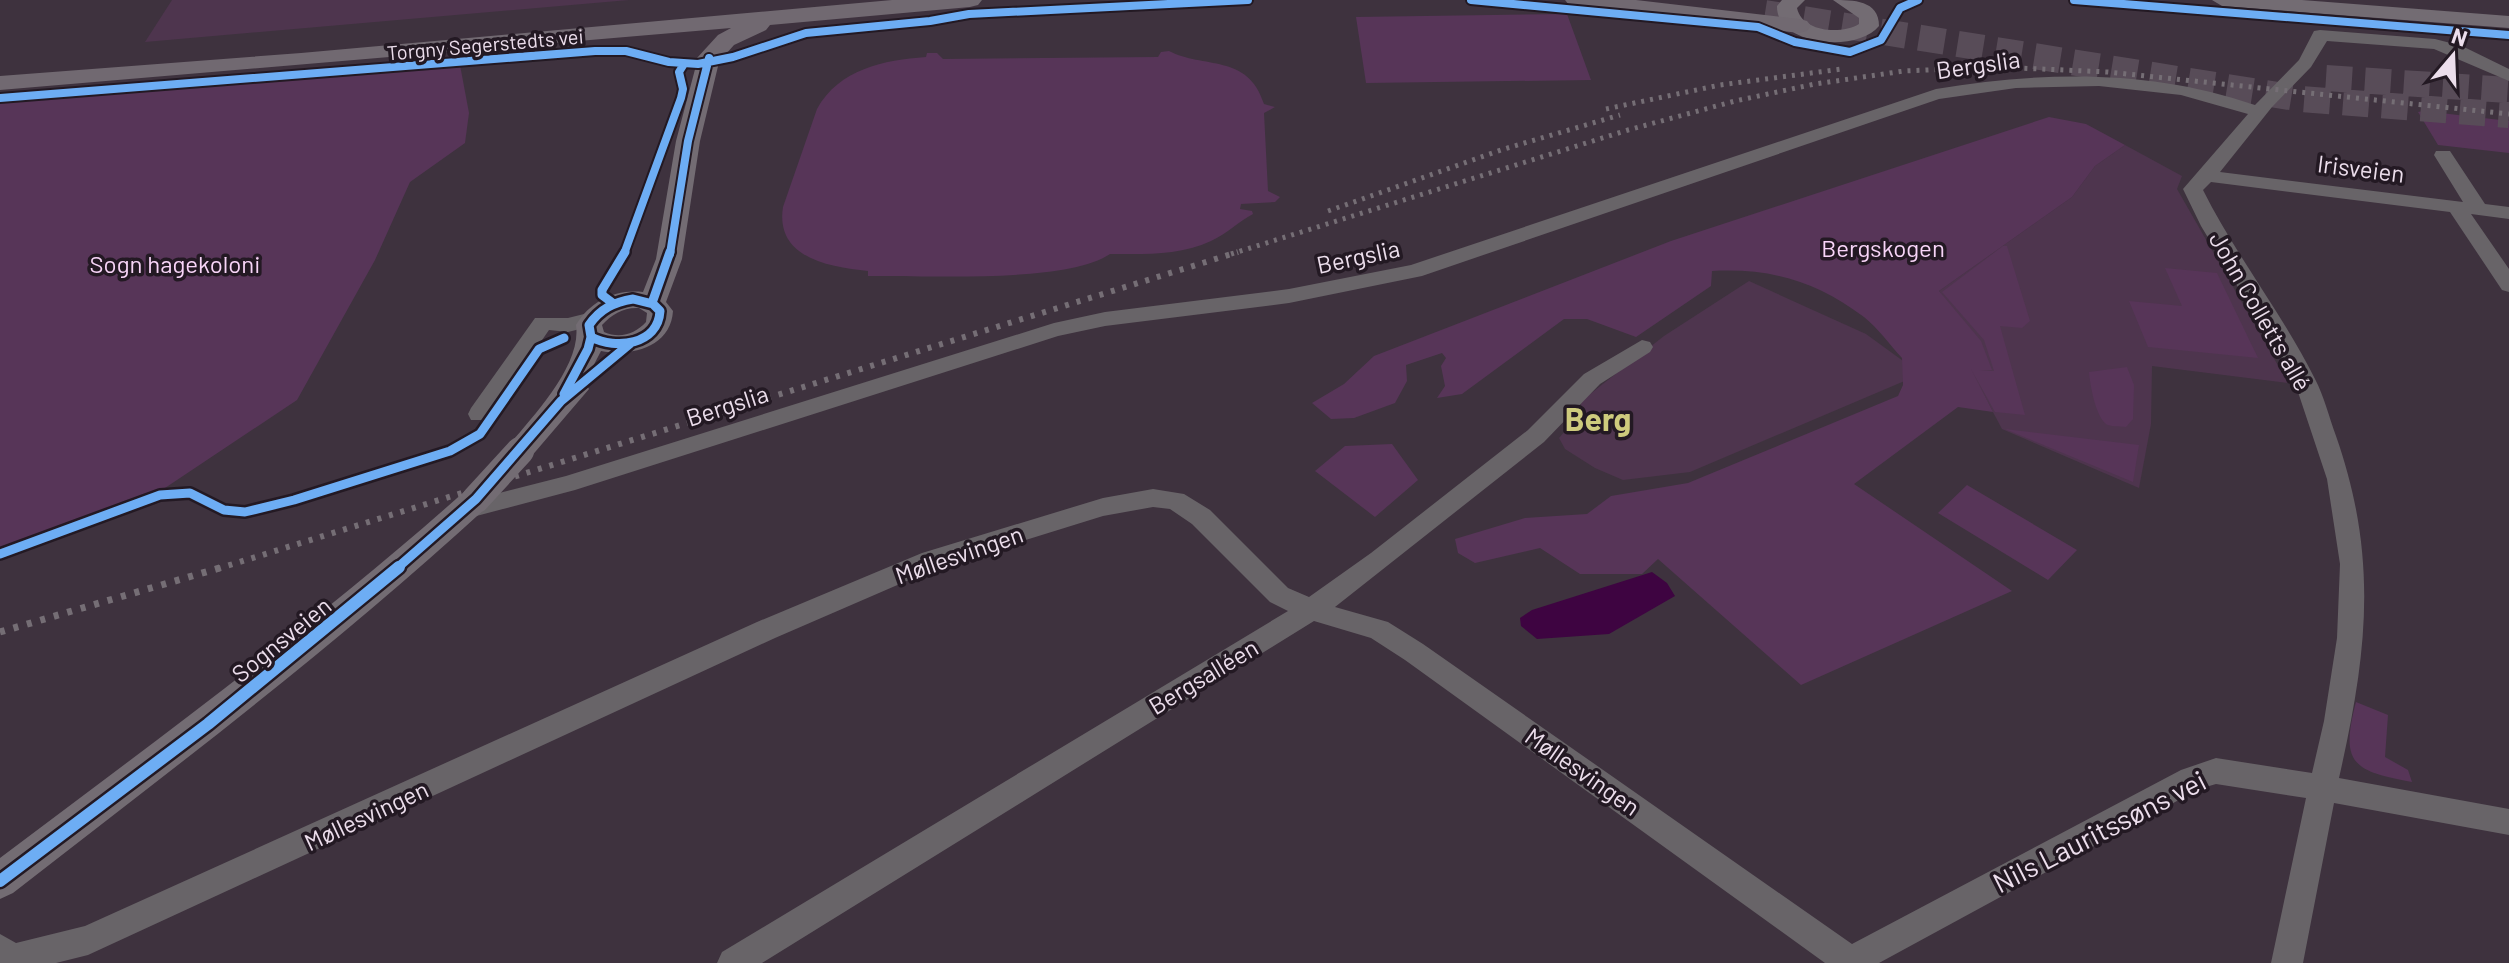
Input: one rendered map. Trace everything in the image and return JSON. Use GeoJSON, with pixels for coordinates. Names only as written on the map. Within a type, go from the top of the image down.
{"type":"FeatureCollection","features":[{"type":"Feature","properties":{"kind":"highway"},"geometry":{"type":"LineString","coordinates":[[622,27],[694,8],[709,0]]}},
{"type":"Feature","properties":{"kind":"highway"},"geometry":{"type":"LineString","coordinates":[[732,0],[749,5],[809,10]]}},
{"type":"Feature","properties":{"kind":"highway","name":"Torgny Segerstedts vei"},"geometry":{"type":"LineString","coordinates":[[809,10],[870,0]]}},
{"type":"Feature","properties":{"kind":"highway","name":"Torgny Segerstedts vei"},"geometry":{"type":"LineString","coordinates":[[0,83],[809,10],[970,0]]}},
{"type":"Feature","properties":{"kind":"highway"},"geometry":{"type":"LineString","coordinates":[[1577,0],[1799,26]]}},
{"type":"Feature","properties":{"kind":"highway"},"geometry":{"type":"LineString","coordinates":[[1666,0],[1765,13]]}},
{"type":"Feature","properties":{"kind":"highway"},"geometry":{"type":"LineString","coordinates":[[709,58],[738,32],[809,10]]}},
{"type":"Feature","properties":{"kind":"highway"},"geometry":{"type":"LineString","coordinates":[[622,27],[695,33],[707,37],[709,58]]}},
{"type":"Feature","properties":{"kind":"highway","name":"Torgny Segerstedts vei"},"geometry":{"type":"LineString","coordinates":[[0,74],[622,27]]}},
{"type":"Feature","properties":{"kind":"main road"},"geometry":{"type":"LineString","coordinates":[[1795,0],[1787,6],[1787,14],[1799,26],[1822,35],[1848,36],[1869,26],[1872,6],[1843,0]]}},
{"type":"Feature","properties":{"kind":"main road"},"geometry":{"type":"LineString","coordinates":[[2222,0],[2509,22]]}},
{"type":"Feature","properties":{"kind":"main road"},"geometry":{"type":"LineString","coordinates":[[624,301],[649,268],[681,174],[709,58]]}},
{"type":"Feature","properties":{"kind":"main road"},"geometry":{"type":"LineString","coordinates":[[632,342],[612,345],[592,328],[605,308],[624,301],[652,303],[669,259],[681,193],[681,174]]}},
{"type":"Feature","properties":{"kind":"main road","name":"Sognsveien"},"geometry":{"type":"LineString","coordinates":[[0,881],[292,657],[470,504],[561,401],[632,342],[659,324],[660,311],[652,303]]}},
{"type":"Feature","properties":{"kind":"main road","name":"Sognsveien"},"geometry":{"type":"LineString","coordinates":[[561,401],[592,328]]}},
{"type":"Feature","properties":{"kind":"street","name":"John Colletts allé"},"geometry":{"type":"LineString","coordinates":[[2287,963],[2306,860],[2338,721],[2353,612],[2353,564],[2345,502],[2330,447],[2305,380],[2193,189],[2305,62],[2318,46],[2320,35],[2435,44],[2456,50],[2509,76]]}},
{"type":"Feature","properties":{"kind":"street","name":"Bergslia"},"geometry":{"type":"LineString","coordinates":[[470,504],[567,484],[1054,330],[1105,319],[1289,296],[1415,271],[1936,94],[1984,85],[2137,85],[2212,96],[2259,112]]}},
{"type":"Feature","properties":{"kind":"street"},"geometry":{"type":"LineString","coordinates":[[2443,155],[2478,209]]}},
{"type":"Feature","properties":{"kind":"street","name":"Irisveien"},"geometry":{"type":"LineString","coordinates":[[2207,176],[2509,213]]}},
{"type":"Feature","properties":{"kind":"street"},"geometry":{"type":"LineString","coordinates":[[2456,206],[2509,285]]}},
{"type":"Feature","properties":{"kind":"street"},"geometry":{"type":"LineString","coordinates":[[479,414],[543,323],[592,328]]}},
{"type":"Feature","properties":{"kind":"street","name":"Bergsalléen"},"geometry":{"type":"LineString","coordinates":[[733,963],[1311,610],[1380,560],[1536,436],[1592,379],[1642,347]]}},
{"type":"Feature","properties":{"kind":"street","name":"Møllesvingen"},"geometry":{"type":"LineString","coordinates":[[6,957],[88,940],[766,630],[931,560],[1103,507],[1153,498],[1175,500],[1201,517],[1279,595],[1311,610],[1379,630],[1414,652],[1849,962]]}},
{"type":"Feature","properties":{"kind":"street","name":"Nils Lauritssøns vei"},"geometry":{"type":"LineString","coordinates":[[1849,962],[2104,824],[2206,773],[2239,773],[2509,822]]}},
{"type":"Feature","properties":{"kind":"shaded area"},"geometry":{"type":"Polygon","coordinates":[[[172,0],[629,0],[145,42],[172,0]]]}},
{"type":"Feature","properties":{"kind":"shaded area"},"geometry":{"type":"Polygon","coordinates":[[[2125,145],[2182,176],[2177,189],[2288,383],[2152,366],[2151,424],[2139,488],[2002,429],[1970,369],[1991,370],[1939,291],[2072,197],[2095,166],[2125,145]]]}},
{"type":"Feature","properties":{"kind":"shaded area"},"geometry":{"type":"Polygon","coordinates":[[[1749,281],[1866,334],[1921,374],[1690,472],[1623,480],[1595,468],[1565,449],[1559,438],[1583,410],[1580,402],[1664,336],[1749,281]]]}},
{"type":"Feature","properties":{"kind":"shaded area"},"geometry":{"type":"Polygon","coordinates":[[[1652,572],[1667,583],[1675,596],[1609,634],[1537,639],[1521,626],[1520,618],[1532,610],[1652,572]]]}},
{"type":"Feature","properties":{"kind":"green space"},"geometry":{"type":"Polygon","coordinates":[[[1567,14],[1591,80],[1366,83],[1356,17],[1567,14]]]}},
{"type":"Feature","properties":{"kind":"green space"},"geometry":{"type":"Polygon","coordinates":[[[1169,51],[1236,70],[1257,88],[1264,104],[1275,107],[1264,113],[1268,191],[1280,197],[1275,202],[1241,204],[1240,209],[1252,211],[1253,214],[1211,241],[1174,252],[1110,254],[1089,264],[1061,270],[958,277],[868,276],[868,271],[808,257],[787,238],[783,207],[817,109],[837,84],[864,69],[926,57],[927,53],[937,53],[943,59],[1158,57],[1161,52],[1169,51]]]}},
{"type":"Feature","properties":{"kind":"green space","name":"Sogn hagekoloni"},"geometry":{"type":"Polygon","coordinates":[[[460,65],[469,113],[465,143],[410,182],[375,260],[297,400],[153,496],[0,550],[0,101],[460,65]]]}},
{"type":"Feature","properties":{"kind":"green space"},"geometry":{"type":"Polygon","coordinates":[[[2418,112],[2509,121],[2509,153],[2438,145],[2418,112]]]}},
{"type":"Feature","properties":{"kind":"green space","name":"Bergskogen"},"geometry":{"type":"Polygon","coordinates":[[[2049,117],[2086,124],[2125,145],[2095,166],[2072,197],[1939,291],[1981,341],[1992,370],[1979,371],[1994,371],[1984,340],[1942,292],[2007,246],[2030,321],[2022,328],[2000,326],[2025,415],[1995,412],[1971,369],[1993,412],[1958,407],[1854,484],[2012,591],[1801,685],[1658,559],[1642,574],[1580,574],[1540,548],[1475,563],[1458,553],[1455,539],[1525,518],[1587,514],[1611,496],[1688,483],[1898,396],[1903,385],[1902,358],[1869,321],[1828,294],[1792,279],[1773,275],[1712,271],[1711,286],[1636,337],[1587,319],[1564,319],[1462,394],[1437,398],[1445,386],[1441,366],[1446,358],[1442,353],[1406,365],[1407,381],[1395,403],[1354,418],[1331,419],[1312,403],[1344,384],[1374,356],[1671,241],[2049,117]]]}},
{"type":"Feature","properties":{"kind":"green space"},"geometry":{"type":"Polygon","coordinates":[[[2165,268],[2217,273],[2258,358],[2148,347],[2129,301],[2182,306],[2165,268]]]}},
{"type":"Feature","properties":{"kind":"green space"},"geometry":{"type":"Polygon","coordinates":[[[2127,367],[2134,385],[2133,419],[2126,427],[2108,425],[2096,407],[2089,372],[2127,367]]]}},
{"type":"Feature","properties":{"kind":"green space"},"geometry":{"type":"Polygon","coordinates":[[[2005,429],[2139,445],[2133,482],[2005,429]]]}},
{"type":"Feature","properties":{"kind":"green space"},"geometry":{"type":"Polygon","coordinates":[[[1392,444],[1418,480],[1375,517],[1315,471],[1345,446],[1392,444]]]}},
{"type":"Feature","properties":{"kind":"green space"},"geometry":{"type":"Polygon","coordinates":[[[1967,485],[2077,550],[2048,580],[1938,513],[1967,485]]]}},
{"type":"Feature","properties":{"kind":"green space"},"geometry":{"type":"Polygon","coordinates":[[[2356,702],[2388,715],[2385,757],[2408,770],[2412,782],[2376,773],[2356,761],[2350,739],[2356,702]]]}},
{"type":"Feature","properties":{"kind":"tunnel"},"geometry":{"type":"LineString","coordinates":[[1765,13],[2302,99],[2509,115]]}},
{"type":"Feature","properties":{"kind":"tunnel"},"geometry":{"type":"LineString","coordinates":[[2326,78],[2509,90]]}},
{"type":"Feature","properties":{"kind":"railway"},"geometry":{"type":"LineString","coordinates":[[1231,254],[1628,130],[1735,101],[1815,84],[1904,71],[1996,67],[2108,72],[2509,114]]}},
{"type":"Feature","properties":{"kind":"railway"},"geometry":{"type":"LineString","coordinates":[[1606,109],[1720,85],[1842,69]]}},
{"type":"Feature","properties":{"kind":"railway"},"geometry":{"type":"LineString","coordinates":[[1328,211],[1504,149],[1620,115]]}},
{"type":"Feature","properties":{"kind":"railway"},"geometry":{"type":"LineString","coordinates":[[217,569],[1238,252]]}},
{"type":"Feature","properties":{"kind":"railway"},"geometry":{"type":"LineString","coordinates":[[0,632],[223,567]]}},
{"type":"Feature","properties":{"kind":"cycle path"},"geometry":{"type":"LineString","coordinates":[[0,98],[595,51],[626,51],[669,62],[698,64],[733,57],[806,33],[930,21],[969,14],[1248,0]]}},
{"type":"Feature","properties":{"kind":"cycle path"},"geometry":{"type":"LineString","coordinates":[[1471,0],[1758,27],[1795,42],[1850,52],[1881,40],[1900,8],[1918,0]]}},
{"type":"Feature","properties":{"kind":"cycle path"},"geometry":{"type":"LineString","coordinates":[[2074,0],[2509,35]]}},
{"type":"Feature","properties":{"kind":"cycle path"},"geometry":{"type":"LineString","coordinates":[[652,303],[669,259],[688,141],[709,58]]}},
{"type":"Feature","properties":{"kind":"cycle path"},"geometry":{"type":"LineString","coordinates":[[614,304],[602,295],[602,290],[622,260],[681,98],[683,89],[679,72],[684,64]]}},
{"type":"Feature","properties":{"kind":"cycle path"},"geometry":{"type":"LineString","coordinates":[[564,394],[588,349],[591,337],[589,325],[602,310],[633,299],[653,304],[660,311],[654,330],[635,342],[611,344],[591,337]]}},
{"type":"Feature","properties":{"kind":"cycle path"},"geometry":{"type":"LineString","coordinates":[[0,554],[160,495],[190,493],[224,510],[245,512],[294,500],[450,451],[480,434],[539,349],[564,338]]}},
{"type":"Feature","properties":{"kind":"cycle path"},"geometry":{"type":"LineString","coordinates":[[0,881],[208,724],[366,596],[476,499],[561,401],[632,342]]}},
{"type":"Feature","properties":{"kind":"district","name":"Berg"},"geometry":{"type":"Point","coordinates":[1598,418]}}]}
